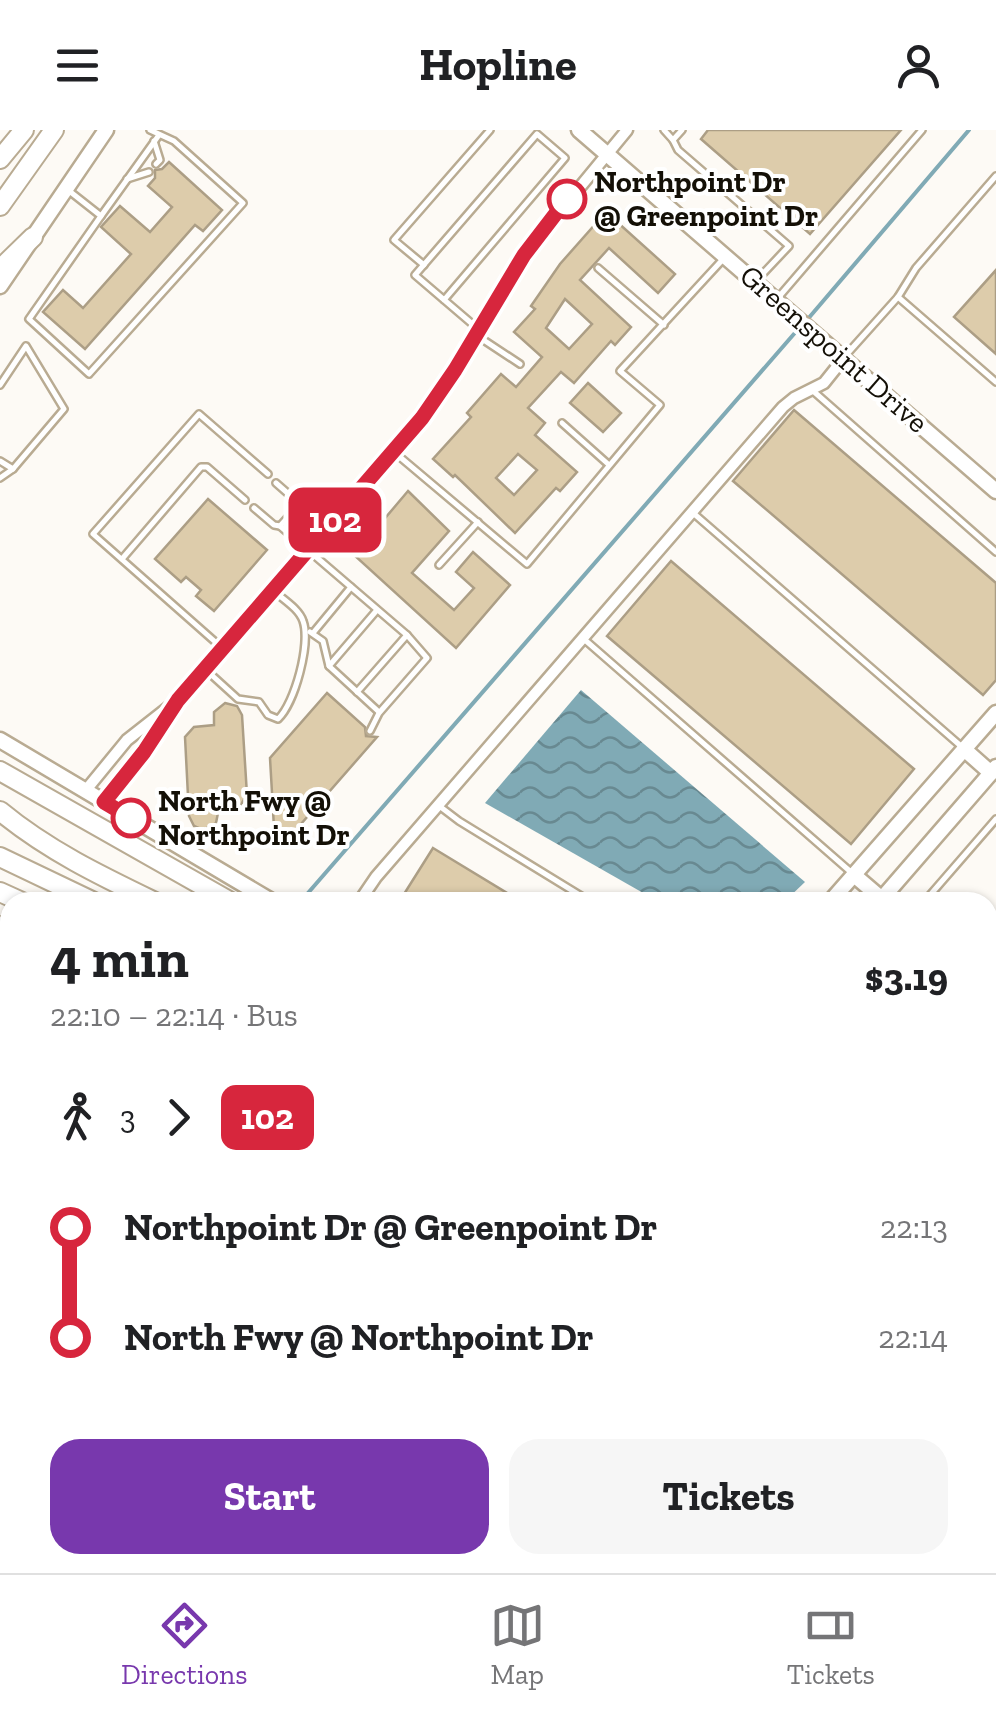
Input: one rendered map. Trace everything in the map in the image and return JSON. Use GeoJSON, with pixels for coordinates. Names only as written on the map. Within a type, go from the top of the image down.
{"type":"FeatureCollection","features":[{"type":"Feature","properties":{"kind":"highway"},"geometry":{"type":"LineString","coordinates":[[0,159],[24,130]]}},
{"type":"Feature","properties":{"kind":"highway"},"geometry":{"type":"LineString","coordinates":[[0,206],[54,130]]}},
{"type":"Feature","properties":{"kind":"highway"},"geometry":{"type":"LineString","coordinates":[[0,269],[33,237]]}},
{"type":"Feature","properties":{"kind":"highway"},"geometry":{"type":"LineString","coordinates":[[0,771],[213,892]]}},
{"type":"Feature","properties":{"kind":"highway"},"geometry":{"type":"LineString","coordinates":[[6,816],[76,862],[136,892]]}},
{"type":"Feature","properties":{"kind":"highway"},"geometry":{"type":"LineString","coordinates":[[0,857],[73,892]]}},
{"type":"Feature","properties":{"kind":"street"},"geometry":{"type":"LineString","coordinates":[[0,286],[106,130]]}},
{"type":"Feature","properties":{"kind":"street","name":"Greenspoint Drive"},"geometry":{"type":"LineString","coordinates":[[579,130],[996,492]]}},
{"type":"Feature","properties":{"kind":"street"},"geometry":{"type":"LineString","coordinates":[[104,802],[144,752],[178,700],[439,395],[524,255],[627,130]]}},
{"type":"Feature","properties":{"kind":"street"},"geometry":{"type":"LineString","coordinates":[[365,892],[783,407],[824,383],[844,358]]}},
{"type":"Feature","properties":{"kind":"street"},"geometry":{"type":"LineString","coordinates":[[86,790],[127,740],[178,700]]}},
{"type":"Feature","properties":{"kind":"street"},"geometry":{"type":"LineString","coordinates":[[839,892],[996,713]]}},
{"type":"Feature","properties":{"kind":"street"},"geometry":{"type":"LineString","coordinates":[[1,740],[256,892]]}},
{"type":"Feature","properties":{"kind":"street"},"geometry":{"type":"LineString","coordinates":[[891,892],[994,772],[964,749]]}},
{"type":"Feature","properties":{"kind":"street"},"geometry":{"type":"LineString","coordinates":[[854,874],[873,892]]}},
{"type":"Feature","properties":{"kind":"lane"},"geometry":{"type":"LineString","coordinates":[[150,130],[156,138],[160,160],[156,164]]}},
{"type":"Feature","properties":{"kind":"lane"},"geometry":{"type":"LineString","coordinates":[[424,265],[394,240],[490,130]]}},
{"type":"Feature","properties":{"kind":"lane"},"geometry":{"type":"LineString","coordinates":[[664,130],[678,150],[789,246],[756,281]]}},
{"type":"Feature","properties":{"kind":"lane"},"geometry":{"type":"LineString","coordinates":[[674,140],[682,130]]}},
{"type":"Feature","properties":{"kind":"lane"},"geometry":{"type":"LineString","coordinates":[[779,301],[922,130]]}},
{"type":"Feature","properties":{"kind":"lane"},"geometry":{"type":"LineString","coordinates":[[444,300],[565,158],[534,132],[415,275],[478,333],[520,364]]}},
{"type":"Feature","properties":{"kind":"lane"},"geometry":{"type":"LineString","coordinates":[[156,138],[174,141],[243,202],[89,374],[29,319],[156,138]]}},
{"type":"Feature","properties":{"kind":"lane"},"geometry":{"type":"LineString","coordinates":[[128,179],[148,172]]}},
{"type":"Feature","properties":{"kind":"lane"},"geometry":{"type":"LineString","coordinates":[[844,358],[996,176]]}},
{"type":"Feature","properties":{"kind":"lane"},"geometry":{"type":"LineString","coordinates":[[66,188],[101,216]]}},
{"type":"Feature","properties":{"kind":"lane"},"geometry":{"type":"LineString","coordinates":[[394,452],[527,564],[660,405],[620,371],[726,256]]}},
{"type":"Feature","properties":{"kind":"lane"},"geometry":{"type":"LineString","coordinates":[[598,268],[664,325]]}},
{"type":"Feature","properties":{"kind":"lane"},"geometry":{"type":"LineString","coordinates":[[898,297],[996,382]]}},
{"type":"Feature","properties":{"kind":"lane"},"geometry":{"type":"LineString","coordinates":[[0,385],[26,346],[64,409],[0,478]]}},
{"type":"Feature","properties":{"kind":"lane"},"geometry":{"type":"LineString","coordinates":[[812,390],[996,552]]}},
{"type":"Feature","properties":{"kind":"lane"},"geometry":{"type":"LineString","coordinates":[[223,649],[94,534],[198,414],[268,474]]}},
{"type":"Feature","properties":{"kind":"lane"},"geometry":{"type":"LineString","coordinates":[[562,423],[608,464]]}},
{"type":"Feature","properties":{"kind":"lane"},"geometry":{"type":"LineString","coordinates":[[0,462],[12,469]]}},
{"type":"Feature","properties":{"kind":"lane"},"geometry":{"type":"LineString","coordinates":[[122,558],[201,468],[207,467],[245,500]]}},
{"type":"Feature","properties":{"kind":"lane"},"geometry":{"type":"LineString","coordinates":[[276,483],[300,504],[280,526]]}},
{"type":"Feature","properties":{"kind":"lane"},"geometry":{"type":"LineString","coordinates":[[254,508],[309,550],[407,635],[427,658],[379,713],[370,731]]}},
{"type":"Feature","properties":{"kind":"lane"},"geometry":{"type":"LineString","coordinates":[[692,512],[964,749]]}},
{"type":"Feature","properties":{"kind":"lane"},"geometry":{"type":"LineString","coordinates":[[439,565],[478,522]]}},
{"type":"Feature","properties":{"kind":"lane"},"geometry":{"type":"LineString","coordinates":[[990,546],[996,540]]}},
{"type":"Feature","properties":{"kind":"lane"},"geometry":{"type":"LineString","coordinates":[[313,633],[351,587]]}},
{"type":"Feature","properties":{"kind":"lane"},"geometry":{"type":"LineString","coordinates":[[206,669],[238,700],[259,702],[268,715],[278,718],[285,712],[302,662],[304,632],[302,618],[273,591]]}},
{"type":"Feature","properties":{"kind":"lane"},"geometry":{"type":"LineString","coordinates":[[329,666],[377,610]]}},
{"type":"Feature","properties":{"kind":"lane"},"geometry":{"type":"LineString","coordinates":[[304,632],[323,641],[329,666],[379,713]]}},
{"type":"Feature","properties":{"kind":"lane"},"geometry":{"type":"LineString","coordinates":[[357,692],[407,635]]}},
{"type":"Feature","properties":{"kind":"lane"},"geometry":{"type":"LineString","coordinates":[[583,638],[854,874]]}},
{"type":"Feature","properties":{"kind":"lane"},"geometry":{"type":"LineString","coordinates":[[438,805],[458,822],[574,892]]}},
{"type":"Feature","properties":{"kind":"lane"},"geometry":{"type":"LineString","coordinates":[[933,892],[996,820]]}},
{"type":"Feature","properties":{"kind":"water"},"geometry":{"type":"Polygon","coordinates":[[[581,690],[805,882],[794,892],[641,892],[485,803],[581,690]]]}},
{"type":"Feature","properties":{"kind":"building"},"geometry":{"type":"Polygon","coordinates":[[[708,130],[901,130],[810,234],[701,139],[708,130]]]}},
{"type":"Feature","properties":{"kind":"building"},"geometry":{"type":"Polygon","coordinates":[[[169,162],[222,210],[203,231],[195,225],[85,349],[43,312],[63,290],[83,308],[131,254],[101,227],[120,206],[150,232],[172,207],[148,186],[155,178],[155,170],[169,162]]]}},
{"type":"Feature","properties":{"kind":"building"},"geometry":{"type":"Polygon","coordinates":[[[606,212],[675,274],[658,293],[609,248],[580,280],[631,327],[615,345],[611,341],[574,383],[561,372],[528,408],[545,423],[535,435],[577,472],[560,491],[556,488],[515,533],[433,459],[471,417],[467,413],[501,374],[516,387],[542,357],[514,332],[535,309],[531,306],[560,264],[606,212]],[[565,299],[546,328],[569,349],[592,324],[565,299]],[[518,454],[496,478],[514,495],[537,470],[518,454]]]}},
{"type":"Feature","properties":{"kind":"building"},"geometry":{"type":"Polygon","coordinates":[[[996,270],[996,354],[954,317],[996,270]]]}},
{"type":"Feature","properties":{"kind":"building"},"geometry":{"type":"Polygon","coordinates":[[[588,383],[621,413],[603,432],[570,403],[588,383]]]}},
{"type":"Feature","properties":{"kind":"building"},"geometry":{"type":"Polygon","coordinates":[[[794,410],[996,583],[996,680],[983,695],[733,481],[794,410]]]}},
{"type":"Feature","properties":{"kind":"building"},"geometry":{"type":"Polygon","coordinates":[[[408,491],[449,531],[412,573],[454,610],[474,588],[456,572],[473,552],[510,585],[456,648],[354,555],[408,491]]]}},
{"type":"Feature","properties":{"kind":"building"},"geometry":{"type":"Polygon","coordinates":[[[208,499],[267,550],[214,611],[196,596],[201,590],[186,577],[181,582],[155,559],[208,499]]]}},
{"type":"Feature","properties":{"kind":"building"},"geometry":{"type":"Polygon","coordinates":[[[671,561],[914,769],[851,844],[607,636],[671,561]]]}},
{"type":"Feature","properties":{"kind":"building"},"geometry":{"type":"Polygon","coordinates":[[[327,693],[365,727],[366,736],[377,737],[287,840],[274,828],[270,758],[327,693]]]}},
{"type":"Feature","properties":{"kind":"building"},"geometry":{"type":"Polygon","coordinates":[[[225,703],[237,706],[242,715],[247,795],[240,806],[219,808],[216,823],[203,830],[194,826],[189,816],[185,737],[194,727],[214,725],[214,712],[225,703]]]}},
{"type":"Feature","properties":{"kind":"building"},"geometry":{"type":"Polygon","coordinates":[[[433,848],[506,892],[405,892],[433,848]]]}},
{"type":"Feature","properties":{"kind":"waterway"},"geometry":{"type":"LineString","coordinates":[[807,320],[969,130]]}},
{"type":"Feature","properties":{"kind":"waterway"},"geometry":{"type":"LineString","coordinates":[[309,892],[800,327]]}},
{"type":"Feature","properties":{"kind":"bus line","name":"102"},"geometry":{"type":"LineString","coordinates":[[131,818],[104,802],[144,752],[178,700],[422,418],[524,255],[567,199]]}},
{"type":"Feature","properties":{"kind":"place","name":"Northpoint Dr @ Greenpoint Dr"},"geometry":{"type":"Point","coordinates":[567,199]}},
{"type":"Feature","properties":{"kind":"place","name":"North Fwy @ Northpoint Dr"},"geometry":{"type":"Point","coordinates":[131,818]}}]}
